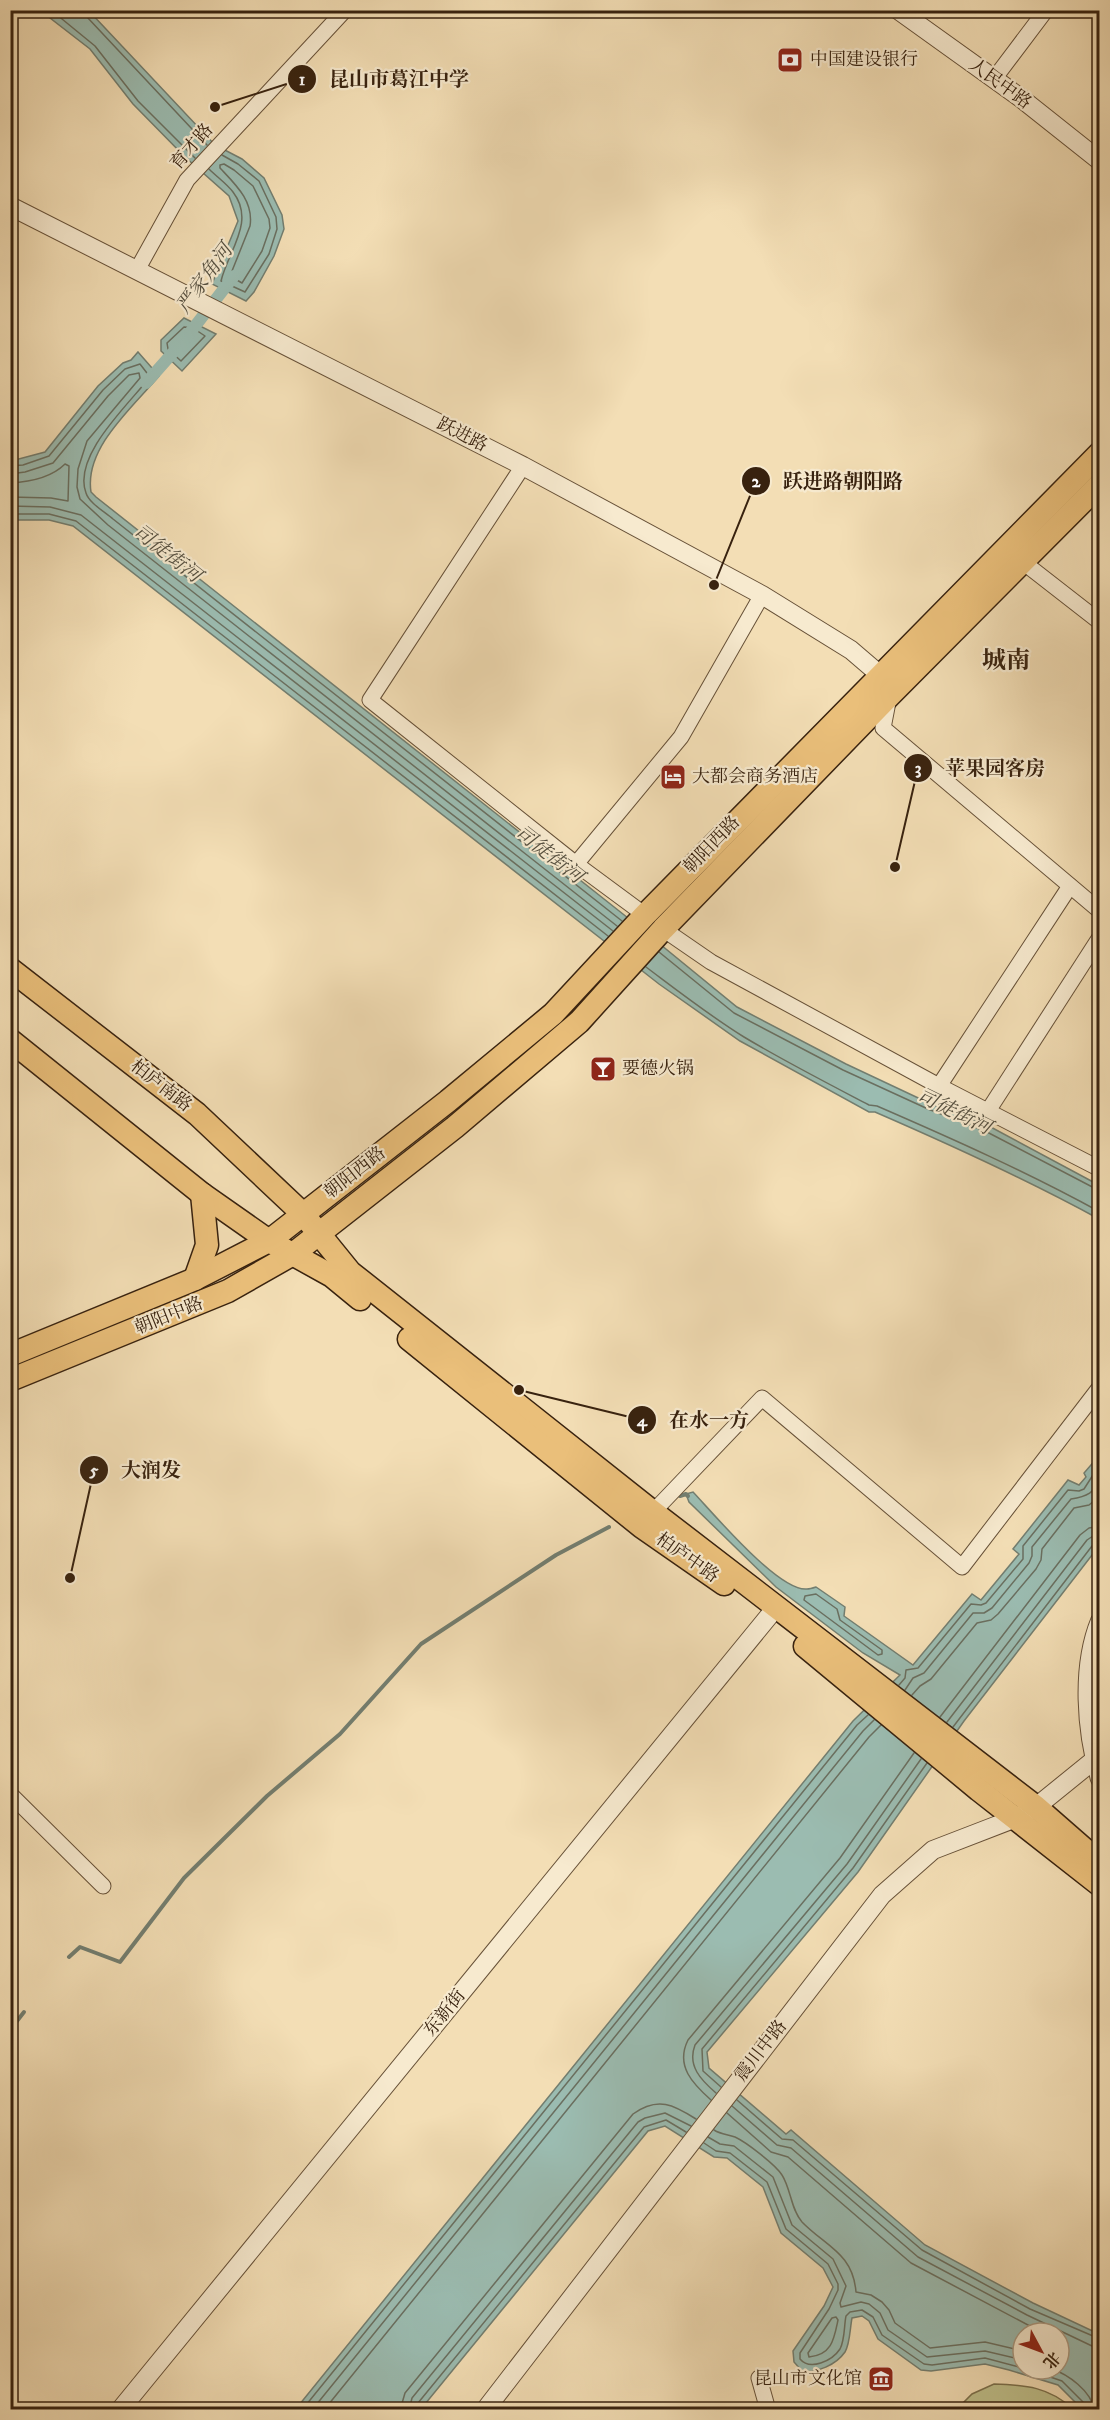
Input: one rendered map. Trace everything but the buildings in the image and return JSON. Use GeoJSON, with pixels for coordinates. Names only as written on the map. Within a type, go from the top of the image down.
{"type":"FeatureCollection","features":[{"type":"Feature","properties":{"kind":"main road","name":"朝阳西路"},"geometry":{"type":"LineString","coordinates":[[303,1214],[448,1101],[553,1014],[641,919],[1100,453]]}},
{"type":"Feature","properties":{"kind":"main road","name":"朝阳西路"},"geometry":{"type":"LineString","coordinates":[[318,1234],[454,1127],[579,1022],[659,934],[889,696],[1100,484]]}},
{"type":"Feature","properties":{"kind":"main road","name":"柏庐南路"},"geometry":{"type":"LineString","coordinates":[[10,969],[197,1114],[303,1214]]}},
{"type":"Feature","properties":{"kind":"main road"},"geometry":{"type":"LineString","coordinates":[[10,1040],[202,1194],[269,1241]]}},
{"type":"Feature","properties":{"kind":"main road"},"geometry":{"type":"LineString","coordinates":[[195,1279],[207,1245],[202,1194]]}},
{"type":"Feature","properties":{"kind":"main road","name":"柏庐中路"},"geometry":{"type":"LineString","coordinates":[[303,1214],[350,1272],[653,1512],[985,1782],[1100,1863]]}},
{"type":"Feature","properties":{"kind":"main road","name":"朝阳中路"},"geometry":{"type":"LineString","coordinates":[[10,1355],[195,1279],[269,1241],[303,1214]]}},
{"type":"Feature","properties":{"kind":"main road","name":"朝阳中路"},"geometry":{"type":"LineString","coordinates":[[10,1380],[228,1292],[293,1254],[318,1234]]}},
{"type":"Feature","properties":{"kind":"main road","name":"柏庐中路"},"geometry":{"type":"LineString","coordinates":[[269,1241],[332,1276],[642,1527],[851,1674]]}},
{"type":"Feature","properties":{"kind":"main road","name":"柏庐中路"},"geometry":{"type":"LineString","coordinates":[[1026,1813],[1100,1885]]}},
{"type":"Feature","properties":{"kind":"street","name":"育才路"},"geometry":{"type":"LineString","coordinates":[[137,270],[187,180],[345,10]]}},
{"type":"Feature","properties":{"kind":"street","name":"人民中路"},"geometry":{"type":"LineString","coordinates":[[898,10],[994,79],[1100,161]]}},
{"type":"Feature","properties":{"kind":"street"},"geometry":{"type":"LineString","coordinates":[[994,79],[1046,10]]}},
{"type":"Feature","properties":{"kind":"street","name":"跃进路"},"geometry":{"type":"LineString","coordinates":[[10,206],[523,466],[762,595],[851,650],[879,675],[889,696]]}},
{"type":"Feature","properties":{"kind":"street"},"geometry":{"type":"LineString","coordinates":[[523,466],[370,700],[576,864],[641,919]]}},
{"type":"Feature","properties":{"kind":"street"},"geometry":{"type":"LineString","coordinates":[[1023,562],[1100,622]]}},
{"type":"Feature","properties":{"kind":"street"},"geometry":{"type":"LineString","coordinates":[[576,864],[681,737],[762,595]]}},
{"type":"Feature","properties":{"kind":"street"},"geometry":{"type":"LineString","coordinates":[[889,696],[883,728],[1100,911]]}},
{"type":"Feature","properties":{"kind":"street"},"geometry":{"type":"LineString","coordinates":[[939,1086],[1070,886]]}},
{"type":"Feature","properties":{"kind":"street"},"geometry":{"type":"LineString","coordinates":[[659,934],[939,1086],[1100,1169]]}},
{"type":"Feature","properties":{"kind":"street"},"geometry":{"type":"LineString","coordinates":[[988,1111],[1100,937]]}},
{"type":"Feature","properties":{"kind":"street"},"geometry":{"type":"LineString","coordinates":[[653,1512],[762,1398],[962,1566],[1100,1387]]}},
{"type":"Feature","properties":{"kind":"street","name":"东新街"},"geometry":{"type":"LineString","coordinates":[[120,2409],[770,1616]]}},
{"type":"Feature","properties":{"kind":"street"},"geometry":{"type":"LineString","coordinates":[[1100,1621],[1095,1633],[1086,1694],[1094,1760],[1100,1779]]}},
{"type":"Feature","properties":{"kind":"street","name":"震川中路"},"geometry":{"type":"LineString","coordinates":[[485,2409],[882,1895],[933,1850],[1026,1813],[1094,1760]]}},
{"type":"Feature","properties":{"kind":"street"},"geometry":{"type":"LineString","coordinates":[[10,1794],[103,1886]]}},
{"type":"Feature","properties":{"kind":"street"},"geometry":{"type":"LineString","coordinates":[[759,2378],[768,2409]]}},
{"type":"Feature","properties":{"kind":"green space"},"geometry":{"type":"Polygon","coordinates":[[[994,2384],[1016,2385],[1046,2392],[1073,2409],[957,2409],[972,2394],[994,2384]]]}},
{"type":"Feature","properties":{"kind":"water"},"geometry":{"type":"Polygon","coordinates":[[[41,11],[89,11],[215,145],[242,159],[264,178],[282,215],[284,229],[274,256],[254,292],[246,301],[212,284],[238,221],[229,196],[185,157],[133,104],[90,49],[41,11]]]}},
{"type":"Feature","properties":{"kind":"water"},"geometry":{"type":"Polygon","coordinates":[[[184,318],[216,334],[182,371],[161,351],[161,340],[184,318]]]}},
{"type":"Feature","properties":{"kind":"water","name":"司徒街河"},"geometry":{"type":"Polygon","coordinates":[[[138,352],[159,376],[124,415],[103,444],[95,460],[91,476],[91,492],[96,497],[737,1007],[846,1064],[931,1104],[987,1125],[1095,1183],[1099,1186],[1099,1219],[988,1163],[875,1112],[869,1112],[740,1041],[659,984],[73,526],[49,520],[11,520],[11,461],[45,452],[98,386],[138,352]]]}},
{"type":"Feature","properties":{"kind":"water"},"geometry":{"type":"Polygon","coordinates":[[[1099,1458],[1099,1546],[964,1721],[858,1872],[707,2052],[709,2068],[786,2134],[791,2130],[925,2245],[1033,2303],[1099,2334],[1099,2409],[1082,2409],[1058,2385],[1045,2381],[1071,2381],[1071,2321],[1011,2321],[1011,2371],[985,2364],[931,2371],[921,2370],[878,2339],[869,2321],[862,2316],[852,2318],[848,2345],[837,2361],[814,2371],[802,2371],[794,2362],[793,2351],[824,2306],[833,2287],[823,2268],[781,2233],[763,2187],[727,2158],[714,2157],[665,2126],[648,2131],[421,2409],[295,2410],[853,1721],[900,1675],[863,1653],[776,1587],[689,1502],[686,1494],[693,1492],[747,1550],[780,1578],[795,1587],[807,1589],[816,1587],[845,1607],[844,1616],[913,1665],[972,1594],[981,1600],[1019,1554],[1013,1549],[1068,1480],[1079,1485],[1086,1477],[1084,1473],[1099,1458]]]}},
{"type":"Feature","properties":{"kind":"waterway","name":"严家角河"},"geometry":{"type":"LineString","coordinates":[[146,383],[185,339],[234,276]]}},
{"type":"Feature","properties":{"kind":"waterway"},"geometry":{"type":"LineString","coordinates":[[680,1496],[686,1494],[688,1496]]}},
{"type":"Feature","properties":{"kind":"waterway"},"geometry":{"type":"LineString","coordinates":[[69,1957],[80,1947],[120,1962],[184,1878],[267,1796],[340,1734],[421,1644],[556,1555],[609,1527]]}},
{"type":"Feature","properties":{"kind":"waterway"},"geometry":{"type":"LineString","coordinates":[[10,2030],[24,2012]]}},
{"type":"Feature","properties":{"kind":"place","name":"中国建设银行"},"geometry":{"type":"Point","coordinates":[790,60]}},
{"type":"Feature","properties":{"kind":"place","name":"昆山市葛江中学"},"geometry":{"type":"Point","coordinates":[215,107]}},
{"type":"Feature","properties":{"kind":"place","name":"跃进路朝阳路"},"geometry":{"type":"Point","coordinates":[714,585]}},
{"type":"Feature","properties":{"kind":"place","name":"大都会商务酒店"},"geometry":{"type":"Point","coordinates":[673,777]}},
{"type":"Feature","properties":{"kind":"place","name":"苹果园客房"},"geometry":{"type":"Point","coordinates":[895,867]}},
{"type":"Feature","properties":{"kind":"place","name":"要德火锅"},"geometry":{"type":"Point","coordinates":[603,1069]}},
{"type":"Feature","properties":{"kind":"place","name":"在水一方"},"geometry":{"type":"Point","coordinates":[519,1390]}},
{"type":"Feature","properties":{"kind":"place","name":"大润发"},"geometry":{"type":"Point","coordinates":[70,1578]}},
{"type":"Feature","properties":{"kind":"place","name":"昆山市文化馆"},"geometry":{"type":"Point","coordinates":[881,2379]}},
{"type":"Feature","properties":{"kind":"district","name":"城南"},"geometry":{"type":"Point","coordinates":[1006,661]}}]}
